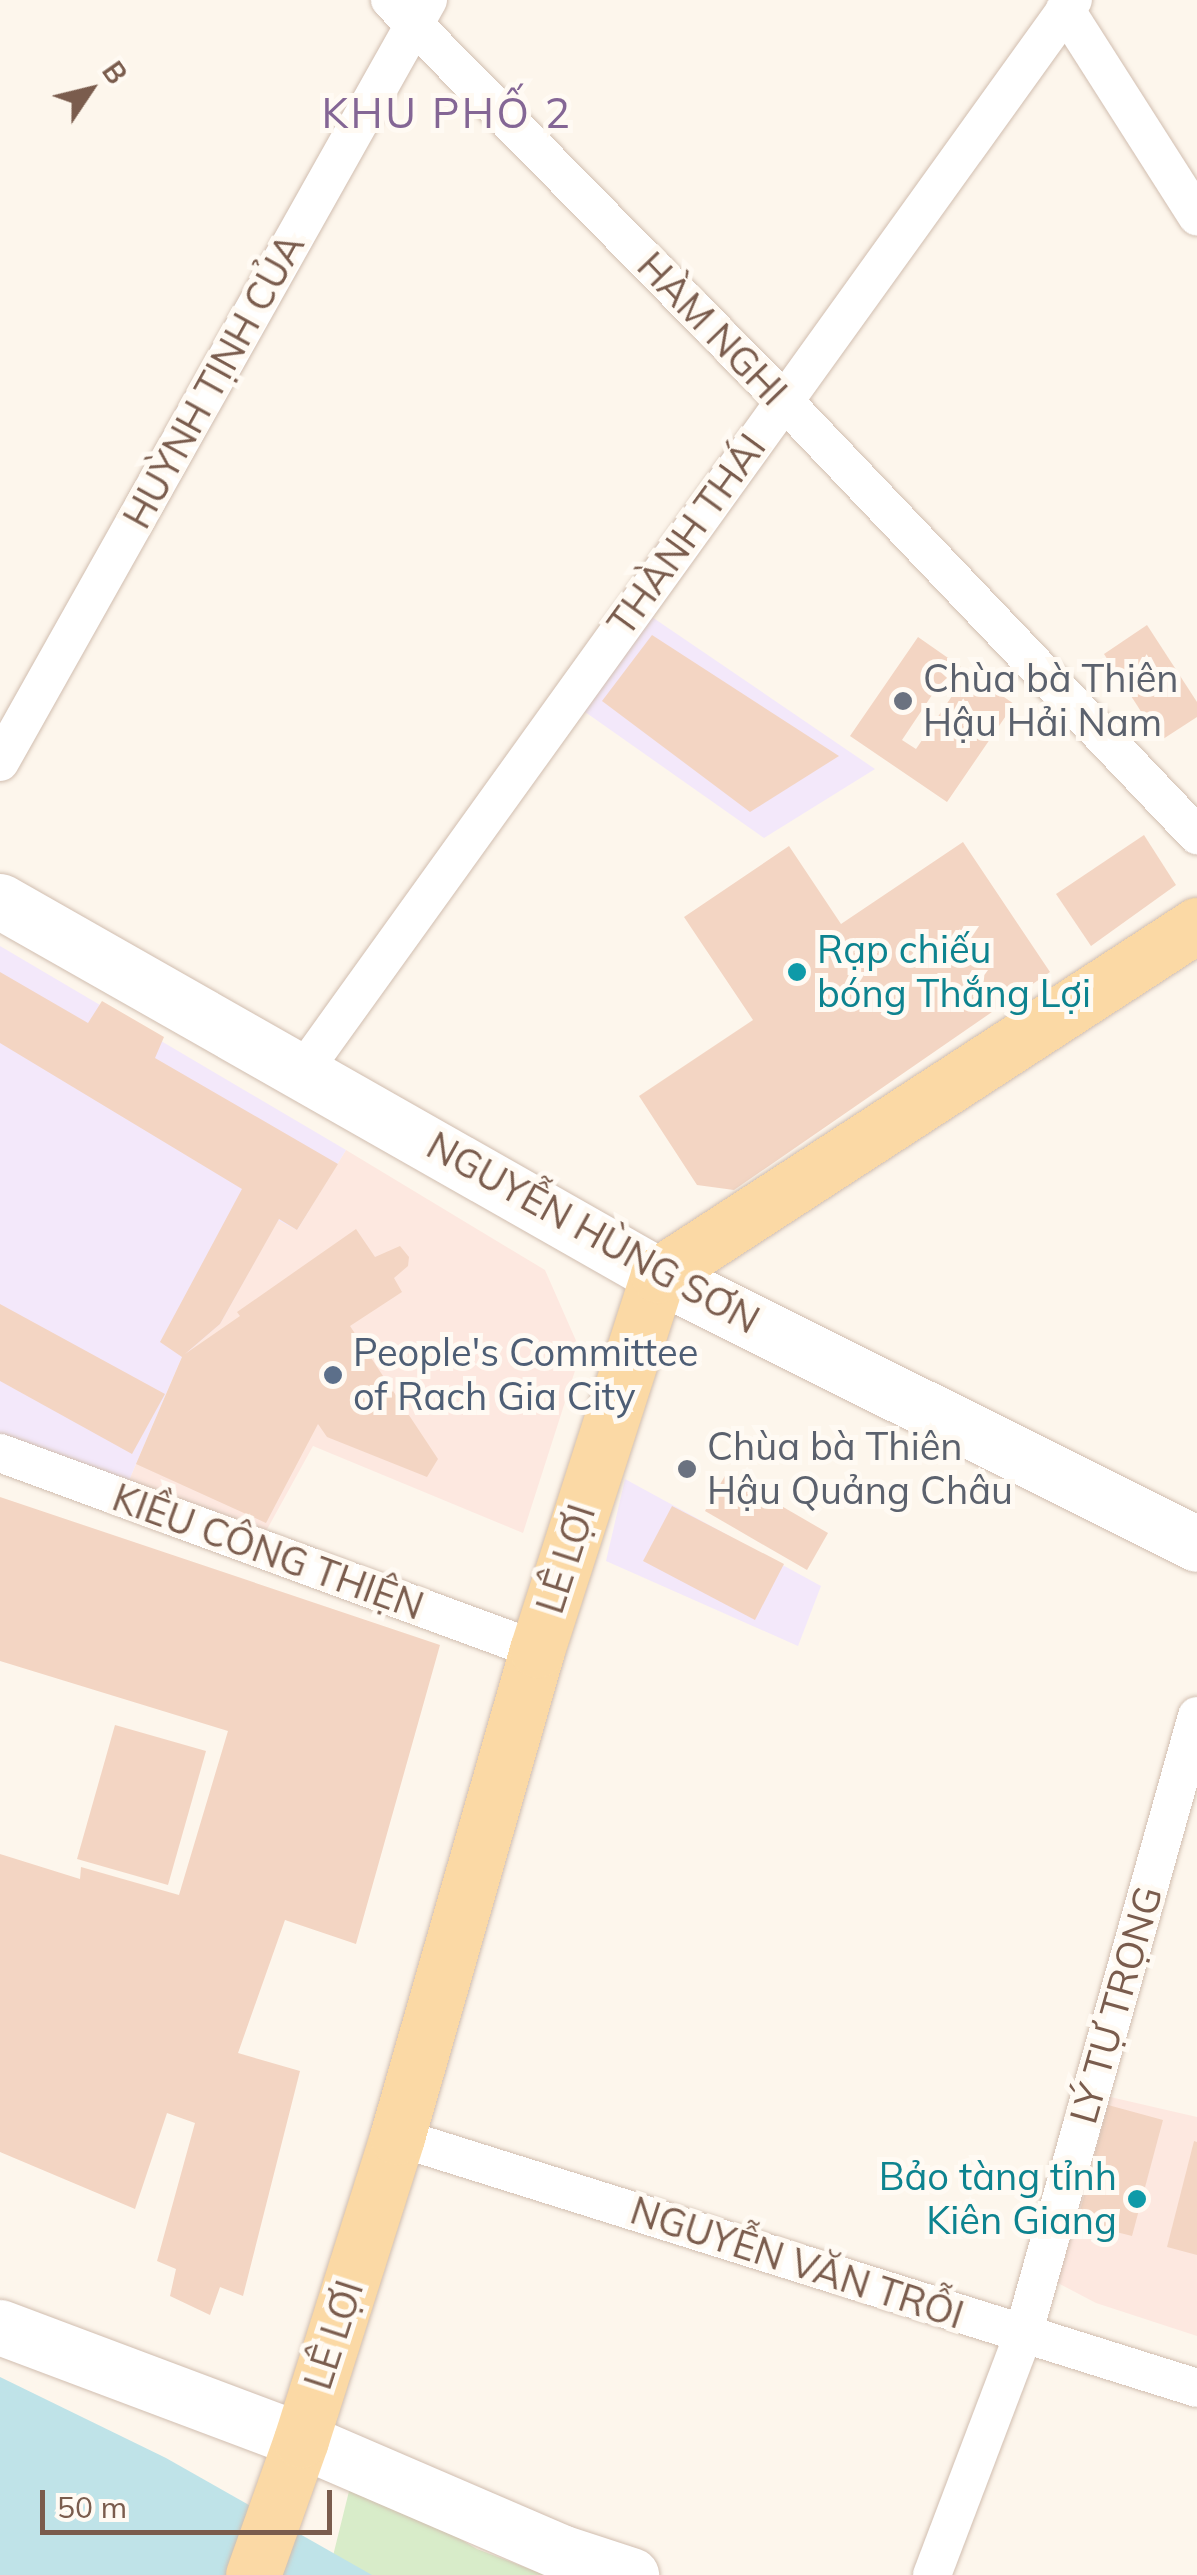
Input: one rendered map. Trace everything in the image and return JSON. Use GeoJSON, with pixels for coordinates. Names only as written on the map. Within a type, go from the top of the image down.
{"type":"FeatureCollection","features":[{"type":"Feature","properties":{"kind":"main road"},"geometry":{"type":"LineString","coordinates":[[658,1275],[1197,925]]}},
{"type":"Feature","properties":{"kind":"main road","name":"LÊ LỢI"},"geometry":{"type":"LineString","coordinates":[[253,2575],[397,2137],[536,1650],[658,1275]]}},
{"type":"Feature","properties":{"kind":"street"},"geometry":{"type":"LineString","coordinates":[[1069,5],[1197,216]]}},
{"type":"Feature","properties":{"kind":"street","name":"THÀNH THÁI"},"geometry":{"type":"LineString","coordinates":[[303,1071],[1069,5]]}},
{"type":"Feature","properties":{"kind":"street","name":"HÀM NGHI"},"geometry":{"type":"LineString","coordinates":[[411,8],[1197,835]]}},
{"type":"Feature","properties":{"kind":"street","name":"HUỲNH TỊNH CỦA"},"geometry":{"type":"LineString","coordinates":[[0,762],[411,8]]}},
{"type":"Feature","properties":{"kind":"street","name":"NGUYỄN HÙNG SƠN"},"geometry":{"type":"LineString","coordinates":[[0,902],[658,1275],[1197,1544]]}},
{"type":"Feature","properties":{"kind":"street","name":"KIỀU CÔNG THIỆN"},"geometry":{"type":"LineString","coordinates":[[0,1454],[536,1650]]}},
{"type":"Feature","properties":{"kind":"street","name":"LÝ TỰ TRỌNG"},"geometry":{"type":"LineString","coordinates":[[932,2575],[1023,2335],[1197,1716]]}},
{"type":"Feature","properties":{"kind":"street","name":"NGUYỄN VĂN TRỖI"},"geometry":{"type":"LineString","coordinates":[[397,2137],[1197,2388]]}},
{"type":"Feature","properties":{"kind":"street"},"geometry":{"type":"LineString","coordinates":[[0,2328],[296,2450],[630,2575]]}},
{"type":"Feature","properties":{"kind":"shaded area"},"geometry":{"type":"Polygon","coordinates":[[[649,615],[875,769],[764,838],[578,707],[649,615]]]}},
{"type":"Feature","properties":{"kind":"shaded area"},"geometry":{"type":"Polygon","coordinates":[[[0,946],[346,1150],[297,1230],[278,1220],[220,1324],[182,1357],[127,1485],[0,1437],[0,946]]]}},
{"type":"Feature","properties":{"kind":"shaded area"},"geometry":{"type":"Polygon","coordinates":[[[346,1150],[545,1270],[581,1352],[523,1533],[313,1446],[265,1533],[127,1485],[182,1357],[279,1219],[297,1230],[346,1150]]]}},
{"type":"Feature","properties":{"kind":"shaded area"},"geometry":{"type":"Polygon","coordinates":[[[625,1479],[821,1586],[798,1646],[606,1561],[625,1479]]]}},
{"type":"Feature","properties":{"kind":"shaded area","name":"Bảo tàng tỉnh Kiên Giang"},"geometry":{"type":"Polygon","coordinates":[[[1106,2096],[1197,2117],[1197,2336],[1096,2303],[1056,2282],[1106,2096]]]}},
{"type":"Feature","properties":{"kind":"green space"},"geometry":{"type":"Polygon","coordinates":[[[353,2475],[477,2549],[545,2575],[343,2575],[330,2568],[353,2475]]]}},
{"type":"Feature","properties":{"kind":"water"},"geometry":{"type":"Polygon","coordinates":[[[0,2377],[166,2458],[372,2575],[0,2575],[0,2377]]]}},
{"type":"Feature","properties":{"kind":"building"},"geometry":{"type":"Polygon","coordinates":[[[1147,625],[1197,702],[1197,717],[1160,741],[1104,654],[1147,625]]]}},
{"type":"Feature","properties":{"kind":"building"},"geometry":{"type":"Polygon","coordinates":[[[652,635],[839,756],[750,812],[602,701],[652,635]]]}},
{"type":"Feature","properties":{"kind":"building"},"geometry":{"type":"Polygon","coordinates":[[[918,637],[1014,704],[947,802],[850,736],[918,637]],[[938,686],[902,740],[916,749],[952,696],[938,686]]]}},
{"type":"Feature","properties":{"kind":"building"},"geometry":{"type":"Polygon","coordinates":[[[1144,835],[1176,885],[1091,946],[1056,894],[1144,835]]]}},
{"type":"Feature","properties":{"kind":"building"},"geometry":{"type":"Polygon","coordinates":[[[963,842],[1050,972],[734,1190],[697,1185],[639,1096],[753,1020],[684,917],[789,846],[841,924],[963,842]]]}},
{"type":"Feature","properties":{"kind":"building"},"geometry":{"type":"Polygon","coordinates":[[[0,972],[88,1023],[102,1001],[164,1037],[155,1058],[338,1164],[297,1230],[279,1219],[220,1324],[185,1354],[240,1316],[237,1312],[356,1229],[375,1257],[400,1246],[409,1257],[408,1266],[394,1278],[402,1292],[350,1326],[438,1459],[427,1477],[327,1437],[318,1424],[266,1523],[136,1464],[182,1357],[160,1342],[242,1189],[0,1043],[0,972]]]}},
{"type":"Feature","properties":{"kind":"building"},"geometry":{"type":"Polygon","coordinates":[[[0,1304],[165,1394],[132,1454],[0,1381],[0,1304]]]}},
{"type":"Feature","properties":{"kind":"building"},"geometry":{"type":"Polygon","coordinates":[[[726,1474],[828,1533],[807,1570],[705,1511],[726,1474]]]}},
{"type":"Feature","properties":{"kind":"building"},"geometry":{"type":"Polygon","coordinates":[[[0,1497],[440,1645],[356,1944],[285,1920],[238,2053],[300,2071],[243,2296],[220,2287],[210,2315],[170,2296],[176,2269],[157,2261],[195,2123],[167,2113],[135,2209],[0,2152],[0,1854],[80,1879],[81,1867],[179,1895],[228,1731],[0,1661],[0,1497]]]}},
{"type":"Feature","properties":{"kind":"building"},"geometry":{"type":"Polygon","coordinates":[[[672,1506],[784,1564],[755,1620],[643,1561],[672,1506]]]}},
{"type":"Feature","properties":{"kind":"building"},"geometry":{"type":"Polygon","coordinates":[[[115,1725],[206,1751],[168,1885],[77,1859],[115,1725]]]}},
{"type":"Feature","properties":{"kind":"building"},"geometry":{"type":"Polygon","coordinates":[[[1108,2105],[1163,2120],[1132,2236],[1077,2222],[1108,2105]]]}},
{"type":"Feature","properties":{"kind":"building"},"geometry":{"type":"Polygon","coordinates":[[[1194,2141],[1197,2142],[1197,2255],[1167,2247],[1194,2141]]]}},
{"type":"Feature","properties":{"kind":"place","name":"Chùa bà Thiên Hậu Hải Nam"},"geometry":{"type":"Point","coordinates":[903,701]}},
{"type":"Feature","properties":{"kind":"place","name":"Rạp chiếu bóng Thắng Lợi"},"geometry":{"type":"Point","coordinates":[797,972]}},
{"type":"Feature","properties":{"kind":"place","name":"People's Committee of Rach Gia City"},"geometry":{"type":"Point","coordinates":[333,1375]}},
{"type":"Feature","properties":{"kind":"place","name":"Chùa bà Thiên Hậu Quảng Châu"},"geometry":{"type":"Point","coordinates":[687,1469]}},
{"type":"Feature","properties":{"kind":"place","name":"Bảo tàng tỉnh Kiên Giang"},"geometry":{"type":"Point","coordinates":[1137,2199]}},
{"type":"Feature","properties":{"kind":"district","name":"KHU PHỐ 2"},"geometry":{"type":"Point","coordinates":[447,113]}}]}
